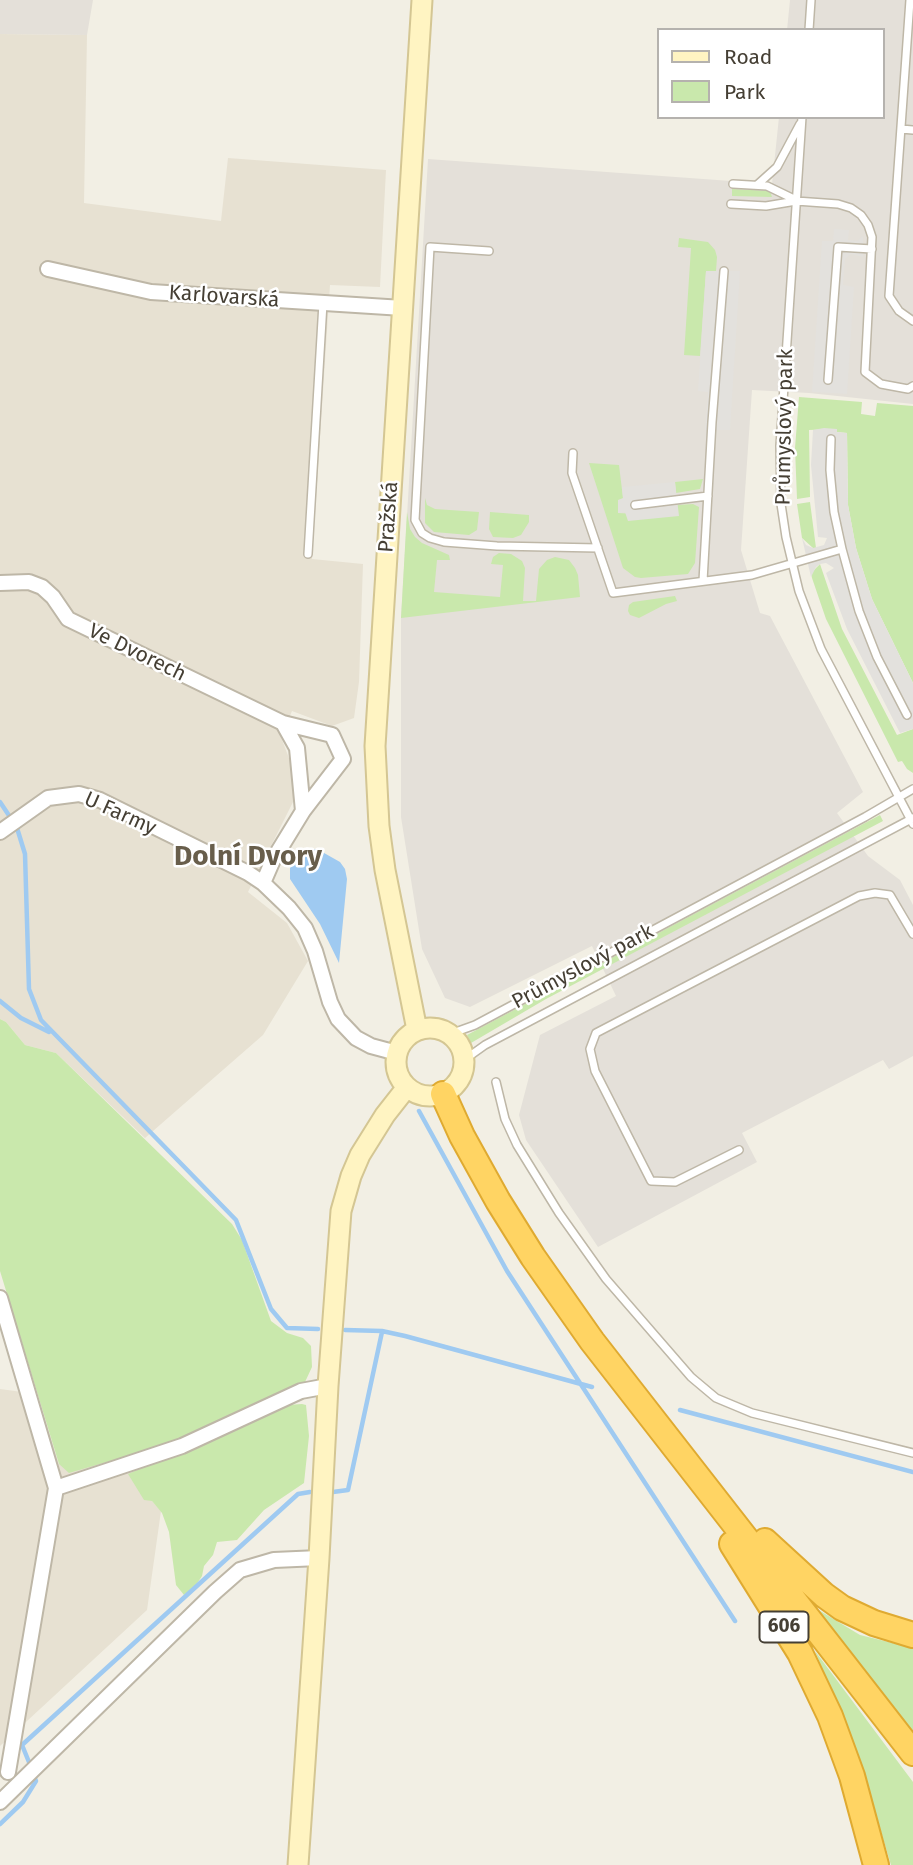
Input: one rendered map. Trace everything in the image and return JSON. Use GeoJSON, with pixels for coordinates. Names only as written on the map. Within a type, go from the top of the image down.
{"type":"FeatureCollection","features":[{"type":"Feature","properties":{"kind":"highway","name":"606"},"geometry":{"type":"LineString","coordinates":[[443,1094],[462,1136],[498,1201],[592,1342],[913,1753]]}},
{"type":"Feature","properties":{"kind":"highway","name":"606"},"geometry":{"type":"LineString","coordinates":[[648,1411],[666,1449],[746,1563],[800,1653],[830,1716],[852,1776],[876,1865]]}},
{"type":"Feature","properties":{"kind":"highway"},"geometry":{"type":"LineString","coordinates":[[648,1411],[724,1492],[766,1542],[824,1595],[842,1608],[874,1623],[913,1635]]}},
{"type":"Feature","properties":{"kind":"main road","name":"Pražská"},"geometry":{"type":"LineString","coordinates":[[417,1030],[385,870],[379,826],[375,746],[422,0]]}},
{"type":"Feature","properties":{"kind":"main road"},"geometry":{"type":"LineString","coordinates":[[434,1028],[450,1034],[462,1050],[464,1060],[459,1080],[443,1094],[424,1096],[407,1087],[397,1072],[397,1053],[408,1036],[417,1030],[434,1028]]}},
{"type":"Feature","properties":{"kind":"main road"},"geometry":{"type":"LineString","coordinates":[[298,1865],[338,1228],[344,1196],[360,1155],[385,1115],[407,1087]]}},
{"type":"Feature","properties":{"kind":"street","name":"Karlovarská"},"geometry":{"type":"LineString","coordinates":[[48,269],[151,292],[402,308]]}},
{"type":"Feature","properties":{"kind":"street","name":"Ve Dvorech"},"geometry":{"type":"LineString","coordinates":[[0,583],[29,582],[42,587],[68,619],[283,723],[332,735],[343,759],[303,811],[263,883]]}},
{"type":"Feature","properties":{"kind":"street"},"geometry":{"type":"LineString","coordinates":[[283,723],[297,748],[303,811]]}},
{"type":"Feature","properties":{"kind":"street","name":"U Farmy"},"geometry":{"type":"LineString","coordinates":[[0,832],[48,798],[79,794],[100,800],[248,873],[263,883],[289,908],[305,928],[338,1019],[356,1038],[397,1053]]}},
{"type":"Feature","properties":{"kind":"street"},"geometry":{"type":"LineString","coordinates":[[0,1298],[56,1488],[4,1772],[24,1780]]}},
{"type":"Feature","properties":{"kind":"street"},"geometry":{"type":"LineString","coordinates":[[56,1488],[182,1446],[301,1391],[328,1386]]}},
{"type":"Feature","properties":{"kind":"street"},"geometry":{"type":"LineString","coordinates":[[0,1802],[240,1570],[274,1560],[319,1558]]}},
{"type":"Feature","properties":{"kind":"lane"},"geometry":{"type":"LineString","coordinates":[[809,28],[811,0]]}},
{"type":"Feature","properties":{"kind":"lane"},"geometry":{"type":"LineString","coordinates":[[910,0],[890,296],[899,311],[913,321]]}},
{"type":"Feature","properties":{"kind":"lane"},"geometry":{"type":"LineString","coordinates":[[757,185],[783,158],[802,119]]}},
{"type":"Feature","properties":{"kind":"lane","name":"Průmyslový park"},"geometry":{"type":"LineString","coordinates":[[464,1060],[497,1038],[912,820],[821,649],[792,563],[782,504],[780,446],[802,119]]}},
{"type":"Feature","properties":{"kind":"lane"},"geometry":{"type":"LineString","coordinates":[[901,129],[913,130]]}},
{"type":"Feature","properties":{"kind":"lane"},"geometry":{"type":"LineString","coordinates":[[733,184],[766,186],[796,201]]}},
{"type":"Feature","properties":{"kind":"lane"},"geometry":{"type":"LineString","coordinates":[[731,204],[766,206],[796,201],[838,204],[861,215],[872,237],[864,372],[881,384],[908,389],[913,386]]}},
{"type":"Feature","properties":{"kind":"lane"},"geometry":{"type":"LineString","coordinates":[[489,251],[430,247],[415,520],[422,533],[444,542],[598,548]]}},
{"type":"Feature","properties":{"kind":"lane"},"geometry":{"type":"LineString","coordinates":[[828,380],[838,247],[872,249]]}},
{"type":"Feature","properties":{"kind":"lane"},"geometry":{"type":"LineString","coordinates":[[703,581],[724,271]]}},
{"type":"Feature","properties":{"kind":"lane"},"geometry":{"type":"LineString","coordinates":[[308,554],[323,303]]}},
{"type":"Feature","properties":{"kind":"lane"},"geometry":{"type":"LineString","coordinates":[[831,439],[830,470],[834,512],[842,549],[863,622],[877,657],[907,715]]}},
{"type":"Feature","properties":{"kind":"lane"},"geometry":{"type":"LineString","coordinates":[[573,453],[572,472],[613,593],[752,575],[842,549]]}},
{"type":"Feature","properties":{"kind":"lane"},"geometry":{"type":"LineString","coordinates":[[635,505],[708,496]]}},
{"type":"Feature","properties":{"kind":"lane"},"geometry":{"type":"LineString","coordinates":[[898,796],[913,789]]}},
{"type":"Feature","properties":{"kind":"lane","name":"Průmyslový park"},"geometry":{"type":"LineString","coordinates":[[450,1034],[475,1025],[866,817],[898,796]]}},
{"type":"Feature","properties":{"kind":"lane"},"geometry":{"type":"LineString","coordinates":[[739,1150],[675,1182],[651,1181],[595,1071],[590,1049],[596,1033],[859,896],[881,892],[890,895],[913,934]]}},
{"type":"Feature","properties":{"kind":"lane"},"geometry":{"type":"LineString","coordinates":[[496,1082],[505,1119],[517,1145],[559,1213],[606,1279],[691,1377],[716,1398],[752,1413],[913,1453]]}},
{"type":"Feature","properties":{"kind":"shaded area"},"geometry":{"type":"Polygon","coordinates":[[[0,0],[93,0],[87,35],[0,34],[0,0]]]}},
{"type":"Feature","properties":{"kind":"shaded area"},"geometry":{"type":"Polygon","coordinates":[[[790,0],[913,0],[913,404],[752,390],[741,550],[760,613],[770,616],[863,792],[837,813],[868,856],[900,880],[913,905],[913,1056],[889,1069],[883,1060],[742,1133],[757,1162],[598,1247],[526,1140],[519,1115],[540,1035],[616,996],[592,946],[470,1007],[445,998],[422,949],[401,817],[401,618],[428,159],[772,184],[779,119],[885,119],[885,28],[787,28],[790,0]]]}},
{"type":"Feature","properties":{"kind":"shaded area"},"geometry":{"type":"Polygon","coordinates":[[[0,34],[87,35],[84,203],[221,221],[228,158],[386,170],[380,287],[330,285],[312,559],[363,564],[359,682],[354,718],[332,726],[292,711],[281,737],[290,761],[294,800],[248,892],[287,923],[308,961],[263,1035],[145,1138],[56,1053],[25,1045],[6,1022],[0,1019],[0,34]]]}},
{"type":"Feature","properties":{"kind":"shaded area"},"geometry":{"type":"Polygon","coordinates":[[[834,229],[849,230],[848,240],[857,241],[863,236],[863,257],[851,254],[845,259],[843,285],[854,287],[847,394],[812,392],[822,241],[833,241],[834,229]]]}},
{"type":"Feature","properties":{"kind":"shaded area"},"geometry":{"type":"Polygon","coordinates":[[[706,271],[740,271],[730,430],[705,430],[708,392],[698,391],[706,271]]]}},
{"type":"Feature","properties":{"kind":"shaded area"},"geometry":{"type":"Polygon","coordinates":[[[824,428],[847,433],[848,505],[856,548],[872,599],[913,683],[913,729],[900,733],[847,629],[826,573],[834,568],[826,563],[820,564],[811,577],[802,538],[806,545],[813,548],[824,545],[827,538],[818,537],[811,465],[813,430],[824,428]]]}},
{"type":"Feature","properties":{"kind":"shaded area"},"geometry":{"type":"Polygon","coordinates":[[[675,482],[679,516],[628,521],[625,512],[618,513],[618,500],[623,498],[622,487],[675,482]]]}},
{"type":"Feature","properties":{"kind":"shaded area"},"geometry":{"type":"Polygon","coordinates":[[[0,1389],[37,1394],[59,1464],[170,1444],[152,1501],[161,1511],[147,1610],[0,1746],[0,1389]]]}},
{"type":"Feature","properties":{"kind":"green space"},"geometry":{"type":"Polygon","coordinates":[[[732,189],[770,191],[772,197],[732,196],[732,189]]]}},
{"type":"Feature","properties":{"kind":"green space"},"geometry":{"type":"Polygon","coordinates":[[[679,238],[708,242],[717,257],[716,271],[706,271],[700,356],[684,355],[691,248],[678,247],[679,238]]]}},
{"type":"Feature","properties":{"kind":"green space"},"geometry":{"type":"Polygon","coordinates":[[[799,397],[862,402],[861,414],[875,416],[877,403],[913,406],[913,683],[872,599],[856,548],[848,505],[847,433],[837,432],[836,429],[809,430],[810,497],[797,499],[795,448],[799,397]]]}},
{"type":"Feature","properties":{"kind":"green space"},"geometry":{"type":"Polygon","coordinates":[[[589,463],[619,465],[623,498],[618,513],[678,516],[677,505],[693,504],[699,507],[695,563],[688,574],[641,578],[623,568],[589,463]]]}},
{"type":"Feature","properties":{"kind":"green space"},"geometry":{"type":"Polygon","coordinates":[[[703,479],[700,489],[676,493],[675,482],[703,479]]]}},
{"type":"Feature","properties":{"kind":"green space"},"geometry":{"type":"Polygon","coordinates":[[[425,498],[427,505],[435,509],[479,512],[477,530],[469,535],[434,532],[425,523],[425,498]]]}},
{"type":"Feature","properties":{"kind":"green space"},"geometry":{"type":"Polygon","coordinates":[[[810,502],[816,548],[802,538],[797,504],[810,502]]]}},
{"type":"Feature","properties":{"kind":"green space"},"geometry":{"type":"Polygon","coordinates":[[[407,512],[410,529],[415,537],[449,555],[450,560],[437,560],[434,592],[500,597],[503,565],[491,564],[493,557],[499,553],[511,554],[522,561],[525,568],[523,601],[536,601],[539,569],[547,560],[555,557],[569,560],[575,568],[580,597],[401,618],[407,512]]]}},
{"type":"Feature","properties":{"kind":"green space"},"geometry":{"type":"Polygon","coordinates":[[[490,512],[529,515],[529,522],[521,535],[513,538],[493,537],[489,529],[490,512]]]}},
{"type":"Feature","properties":{"kind":"green space"},"geometry":{"type":"Polygon","coordinates":[[[820,564],[842,629],[897,735],[913,729],[913,773],[902,761],[898,762],[826,619],[811,573],[820,564]]]}},
{"type":"Feature","properties":{"kind":"green space"},"geometry":{"type":"Polygon","coordinates":[[[675,596],[677,601],[639,618],[630,615],[628,611],[633,602],[675,596]]]}},
{"type":"Feature","properties":{"kind":"green space"},"geometry":{"type":"Polygon","coordinates":[[[880,815],[883,821],[546,999],[471,1043],[467,1035],[880,815]]]}},
{"type":"Feature","properties":{"kind":"green space"},"geometry":{"type":"Polygon","coordinates":[[[0,1019],[6,1022],[25,1045],[56,1053],[232,1224],[242,1240],[271,1321],[287,1333],[303,1338],[311,1346],[312,1367],[305,1382],[172,1443],[69,1473],[59,1464],[0,1271],[0,1019]]]}},
{"type":"Feature","properties":{"kind":"green space"},"geometry":{"type":"Polygon","coordinates":[[[288,1405],[306,1405],[309,1436],[304,1483],[264,1510],[237,1540],[217,1542],[213,1555],[204,1566],[202,1576],[194,1588],[184,1595],[176,1585],[169,1532],[162,1513],[152,1501],[144,1500],[128,1474],[288,1405]]]}},
{"type":"Feature","properties":{"kind":"green space"},"geometry":{"type":"Polygon","coordinates":[[[807,1603],[860,1635],[913,1648],[913,1739],[807,1603]]]}},
{"type":"Feature","properties":{"kind":"green space"},"geometry":{"type":"Polygon","coordinates":[[[815,1651],[913,1782],[913,1865],[891,1865],[866,1781],[815,1651]]]}},
{"type":"Feature","properties":{"kind":"water"},"geometry":{"type":"Polygon","coordinates":[[[317,849],[340,862],[347,879],[339,963],[320,924],[290,879],[290,868],[298,852],[317,849]]]}},
{"type":"Feature","properties":{"kind":"waterway"},"geometry":{"type":"LineString","coordinates":[[0,802],[10,817]]}},
{"type":"Feature","properties":{"kind":"waterway"},"geometry":{"type":"LineString","coordinates":[[17,828],[25,854],[29,989],[41,1020],[236,1220],[271,1309],[287,1328],[318,1329]]}},
{"type":"Feature","properties":{"kind":"waterway"},"geometry":{"type":"LineString","coordinates":[[0,1001],[21,1018],[49,1032]]}},
{"type":"Feature","properties":{"kind":"waterway"},"geometry":{"type":"LineString","coordinates":[[419,1111],[507,1271],[735,1621]]}},
{"type":"Feature","properties":{"kind":"waterway"},"geometry":{"type":"LineString","coordinates":[[345,1330],[382,1331],[405,1336],[592,1387]]}},
{"type":"Feature","properties":{"kind":"waterway"},"geometry":{"type":"LineString","coordinates":[[333,1492],[348,1490],[382,1332]]}},
{"type":"Feature","properties":{"kind":"waterway"},"geometry":{"type":"LineString","coordinates":[[680,1410],[913,1472]]}},
{"type":"Feature","properties":{"kind":"waterway"},"geometry":{"type":"LineString","coordinates":[[31,1767],[22,1745],[298,1494],[310,1492]]}},
{"type":"Feature","properties":{"kind":"waterway"},"geometry":{"type":"LineString","coordinates":[[0,1824],[23,1802],[36,1781],[34,1776]]}},
{"type":"Feature","properties":{"kind":"district","name":"Dolní Dvory"},"geometry":{"type":"Point","coordinates":[248,857]}}]}
